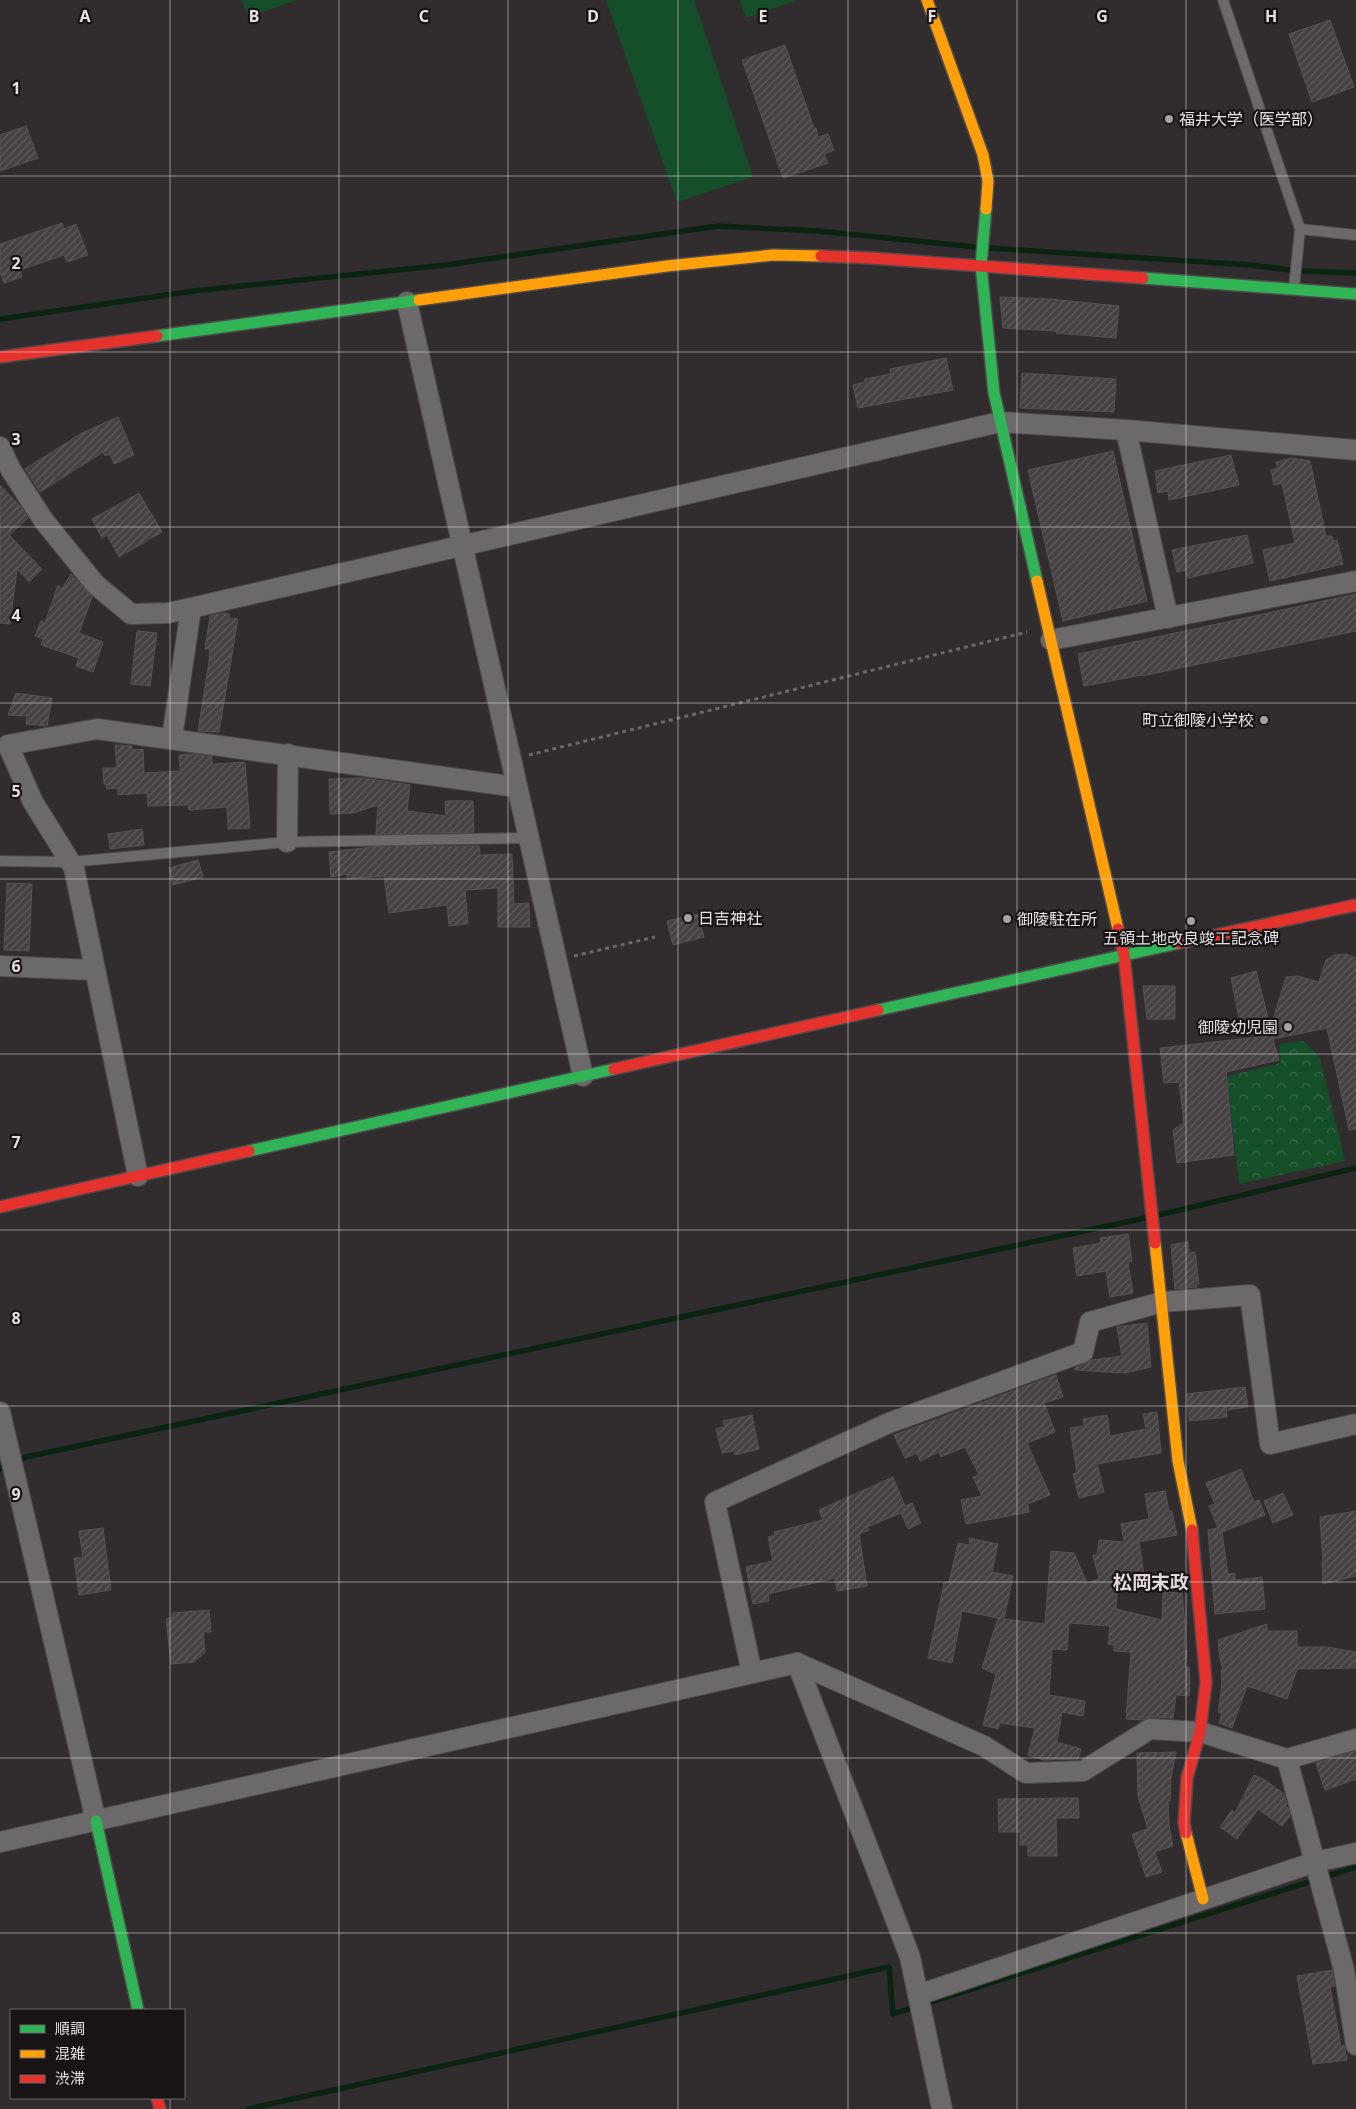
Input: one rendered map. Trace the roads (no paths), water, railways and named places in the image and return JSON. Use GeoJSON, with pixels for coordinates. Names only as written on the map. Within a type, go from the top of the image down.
{"type":"FeatureCollection","features":[{"type":"Feature","properties":{"kind":"street"},"geometry":{"type":"LineString","coordinates":[[927,0],[983,155],[988,181],[980,265],[994,393],[1124,955],[1178,1461],[1192,1528],[1206,1682],[1200,1732],[1187,1778],[1184,1823],[1203,1899]]}},
{"type":"Feature","properties":{"kind":"street"},"geometry":{"type":"LineString","coordinates":[[0,357],[667,266],[773,255],[871,258],[980,265],[1356,294]]}},
{"type":"Feature","properties":{"kind":"street"},"geometry":{"type":"LineString","coordinates":[[407,302],[582,1076]]}},
{"type":"Feature","properties":{"kind":"street"},"geometry":{"type":"LineString","coordinates":[[0,447],[5,473],[95,584],[130,614],[168,613],[191,608],[1000,422],[1126,430],[1356,450]]}},
{"type":"Feature","properties":{"kind":"street"},"geometry":{"type":"LineString","coordinates":[[1126,430],[1168,618]]}},
{"type":"Feature","properties":{"kind":"street"},"geometry":{"type":"LineString","coordinates":[[1049,634],[1168,618],[1356,581]]}},
{"type":"Feature","properties":{"kind":"street"},"geometry":{"type":"LineString","coordinates":[[172,738],[191,608]]}},
{"type":"Feature","properties":{"kind":"street"},"geometry":{"type":"LineString","coordinates":[[138,1176],[93,970],[74,868],[33,802],[4,744],[97,728],[517,787]]}},
{"type":"Feature","properties":{"kind":"street"},"geometry":{"type":"LineString","coordinates":[[287,842],[288,754]]}},
{"type":"Feature","properties":{"kind":"street"},"geometry":{"type":"LineString","coordinates":[[0,1207],[1124,955],[1356,905]]}},
{"type":"Feature","properties":{"kind":"street"},"geometry":{"type":"LineString","coordinates":[[0,966],[93,970]]}},
{"type":"Feature","properties":{"kind":"street"},"geometry":{"type":"LineString","coordinates":[[752,1673],[715,1502],[889,1423],[1083,1352],[1090,1322],[1162,1302],[1250,1295],[1270,1444],[1356,1424]]}},
{"type":"Feature","properties":{"kind":"street"},"geometry":{"type":"LineString","coordinates":[[0,1412],[96,1821],[138,2009]]}},
{"type":"Feature","properties":{"kind":"street"},"geometry":{"type":"LineString","coordinates":[[797,1663],[910,1957],[942,2109]]}},
{"type":"Feature","properties":{"kind":"street"},"geometry":{"type":"LineString","coordinates":[[0,1842],[797,1663],[984,1746],[1026,1773],[1083,1771],[1150,1729],[1200,1732],[1287,1759],[1356,1739]]}},
{"type":"Feature","properties":{"kind":"street"},"geometry":{"type":"LineString","coordinates":[[1287,1759],[1344,1970],[1356,2045]]}},
{"type":"Feature","properties":{"kind":"street"},"geometry":{"type":"LineString","coordinates":[[918,1995],[1315,1862],[1356,1853]]}},
{"type":"Feature","properties":{"kind":"lane"},"geometry":{"type":"LineString","coordinates":[[1223,0],[1300,229],[1294,288]]}},
{"type":"Feature","properties":{"kind":"lane"},"geometry":{"type":"LineString","coordinates":[[1300,229],[1356,235]]}},
{"type":"Feature","properties":{"kind":"lane"},"geometry":{"type":"LineString","coordinates":[[0,861],[70,862],[287,842],[529,838]]}},
{"type":"Feature","properties":{"kind":"waterway"},"geometry":{"type":"LineString","coordinates":[[0,319],[194,291],[446,265],[718,226],[818,231],[975,247]]}},
{"type":"Feature","properties":{"kind":"waterway"},"geometry":{"type":"LineString","coordinates":[[989,248],[1251,265],[1299,271],[1356,273]]}},
{"type":"Feature","properties":{"kind":"waterway"},"geometry":{"type":"LineString","coordinates":[[1159,1215],[1356,1168]]}},
{"type":"Feature","properties":{"kind":"waterway"},"geometry":{"type":"LineString","coordinates":[[0,1469],[26,1457],[1145,1218]]}},
{"type":"Feature","properties":{"kind":"waterway"},"geometry":{"type":"LineString","coordinates":[[248,2109],[889,1967],[893,2014],[1356,1867]]}},
{"type":"Feature","properties":{"kind":"place","name":"福井大学（医学部）"},"geometry":{"type":"Point","coordinates":[1169,119]}},
{"type":"Feature","properties":{"kind":"place","name":"町立御陵小学校"},"geometry":{"type":"Point","coordinates":[1264,720]}},
{"type":"Feature","properties":{"kind":"place","name":"日吉神社"},"geometry":{"type":"Point","coordinates":[688,918]}},
{"type":"Feature","properties":{"kind":"place","name":"御陵駐在所"},"geometry":{"type":"Point","coordinates":[1007,919]}},
{"type":"Feature","properties":{"kind":"place","name":"五領土地改良竣工記念碑"},"geometry":{"type":"Point","coordinates":[1191,921]}},
{"type":"Feature","properties":{"kind":"place","name":"御陵幼児園"},"geometry":{"type":"Point","coordinates":[1288,1027]}},
{"type":"Feature","properties":{"kind":"district","name":"松岡末政"},"geometry":{"type":"Point","coordinates":[1151,1582]}}]}
